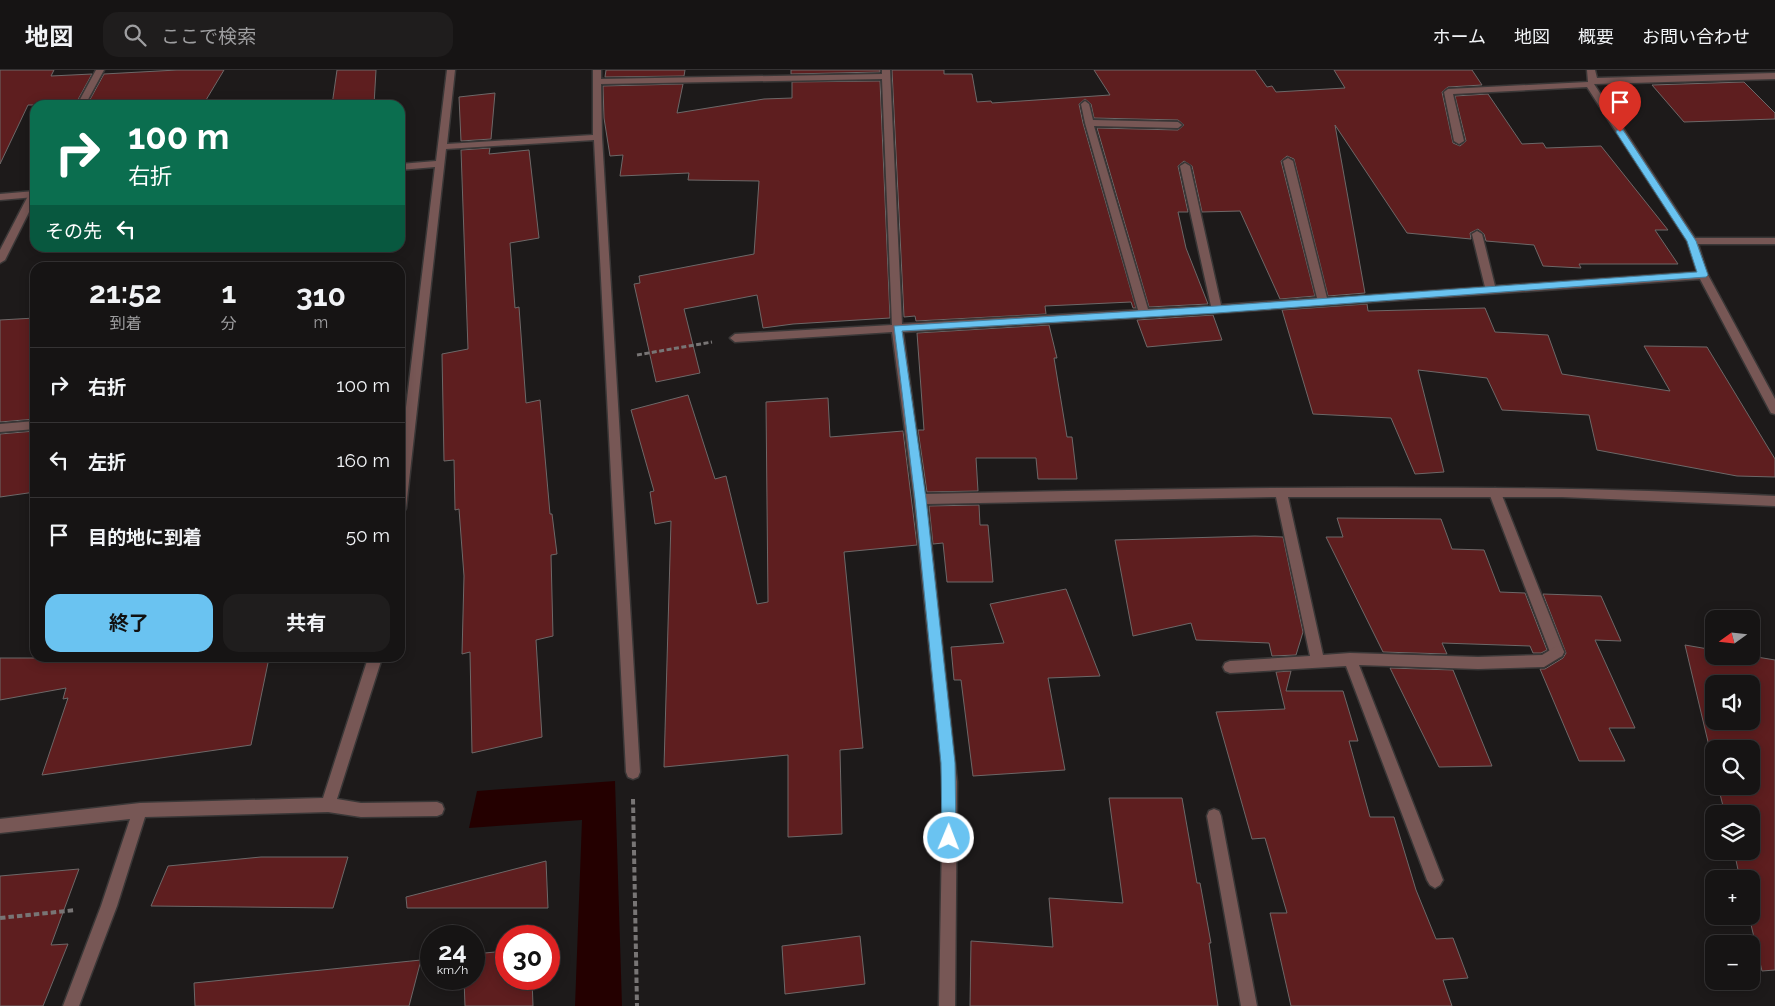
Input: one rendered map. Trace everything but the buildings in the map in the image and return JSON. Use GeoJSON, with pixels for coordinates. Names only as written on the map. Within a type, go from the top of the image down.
{"type":"FeatureCollection","features":[{"type":"Feature","properties":{"kind":"street"},"geometry":{"type":"LineString","coordinates":[[84,100],[100,70]]}},
{"type":"Feature","properties":{"kind":"street"},"geometry":{"type":"LineString","coordinates":[[405,467],[451,70]]}},
{"type":"Feature","properties":{"kind":"street"},"geometry":{"type":"LineString","coordinates":[[597,70],[598,137],[633,772]]}},
{"type":"Feature","properties":{"kind":"street"},"geometry":{"type":"LineString","coordinates":[[1591,70],[1591,82],[1692,241],[1703,275],[1775,410]]}},
{"type":"Feature","properties":{"kind":"street"},"geometry":{"type":"LineString","coordinates":[[596,82],[886,73],[897,328],[920,499],[950,782],[947,1006]]}},
{"type":"Feature","properties":{"kind":"street"},"geometry":{"type":"LineString","coordinates":[[1459,141],[1448,92],[1591,82],[1775,76]]}},
{"type":"Feature","properties":{"kind":"street"},"geometry":{"type":"LineString","coordinates":[[1085,104],[1144,313]]}},
{"type":"Feature","properties":{"kind":"street"},"geometry":{"type":"LineString","coordinates":[[1090,123],[1178,125]]}},
{"type":"Feature","properties":{"kind":"street"},"geometry":{"type":"LineString","coordinates":[[442,147],[598,137]]}},
{"type":"Feature","properties":{"kind":"street"},"geometry":{"type":"LineString","coordinates":[[1288,162],[1324,301]]}},
{"type":"Feature","properties":{"kind":"street"},"geometry":{"type":"LineString","coordinates":[[405,167],[439,164]]}},
{"type":"Feature","properties":{"kind":"street"},"geometry":{"type":"LineString","coordinates":[[1184,166],[1217,310]]}},
{"type":"Feature","properties":{"kind":"street"},"geometry":{"type":"LineString","coordinates":[[0,197],[30,193]]}},
{"type":"Feature","properties":{"kind":"street"},"geometry":{"type":"LineString","coordinates":[[0,260],[30,201]]}},
{"type":"Feature","properties":{"kind":"street"},"geometry":{"type":"LineString","coordinates":[[1476,234],[1491,289]]}},
{"type":"Feature","properties":{"kind":"street"},"geometry":{"type":"LineString","coordinates":[[1692,241],[1775,242]]}},
{"type":"Feature","properties":{"kind":"street"},"geometry":{"type":"LineString","coordinates":[[734,338],[1217,310],[1703,275]]}},
{"type":"Feature","properties":{"kind":"street"},"geometry":{"type":"LineString","coordinates":[[405,394],[414,393]]}},
{"type":"Feature","properties":{"kind":"street"},"geometry":{"type":"LineString","coordinates":[[0,428],[30,425]]}},
{"type":"Feature","properties":{"kind":"street"},"geometry":{"type":"LineString","coordinates":[[920,499],[1281,491],[1660,494],[1775,501]]}},
{"type":"Feature","properties":{"kind":"street"},"geometry":{"type":"LineString","coordinates":[[1281,491],[1318,662]]}},
{"type":"Feature","properties":{"kind":"street"},"geometry":{"type":"LineString","coordinates":[[1230,667],[1350,659],[1478,663],[1544,662],[1557,652],[1495,492]]}},
{"type":"Feature","properties":{"kind":"street"},"geometry":{"type":"LineString","coordinates":[[1350,659],[1435,880]]}},
{"type":"Feature","properties":{"kind":"street"},"geometry":{"type":"LineString","coordinates":[[328,805],[374,662]]}},
{"type":"Feature","properties":{"kind":"street"},"geometry":{"type":"LineString","coordinates":[[0,826],[140,810],[328,805],[362,810],[437,809]]}},
{"type":"Feature","properties":{"kind":"street"},"geometry":{"type":"LineString","coordinates":[[71,1006],[108,906],[140,810]]}},
{"type":"Feature","properties":{"kind":"street"},"geometry":{"type":"LineString","coordinates":[[1214,816],[1249,1006]]}},
{"type":"Feature","properties":{"kind":"path"},"geometry":{"type":"LineString","coordinates":[[610,360],[734,338]]}},
{"type":"Feature","properties":{"kind":"path"},"geometry":{"type":"LineString","coordinates":[[633,772],[637,1006]]}},
{"type":"Feature","properties":{"kind":"path"},"geometry":{"type":"LineString","coordinates":[[0,918],[108,906]]}},
{"type":"Feature","properties":{"kind":"shaded area"},"geometry":{"type":"Polygon","coordinates":[[[615,781],[622,1006],[575,1006],[582,820],[469,828],[477,791],[615,781]]]}},
{"type":"Feature","properties":{"kind":"route"},"geometry":{"type":"LineString","coordinates":[[949,838],[950,782],[920,499],[897,328],[1217,310],[1703,275],[1692,241],[1620,132]]}}]}
